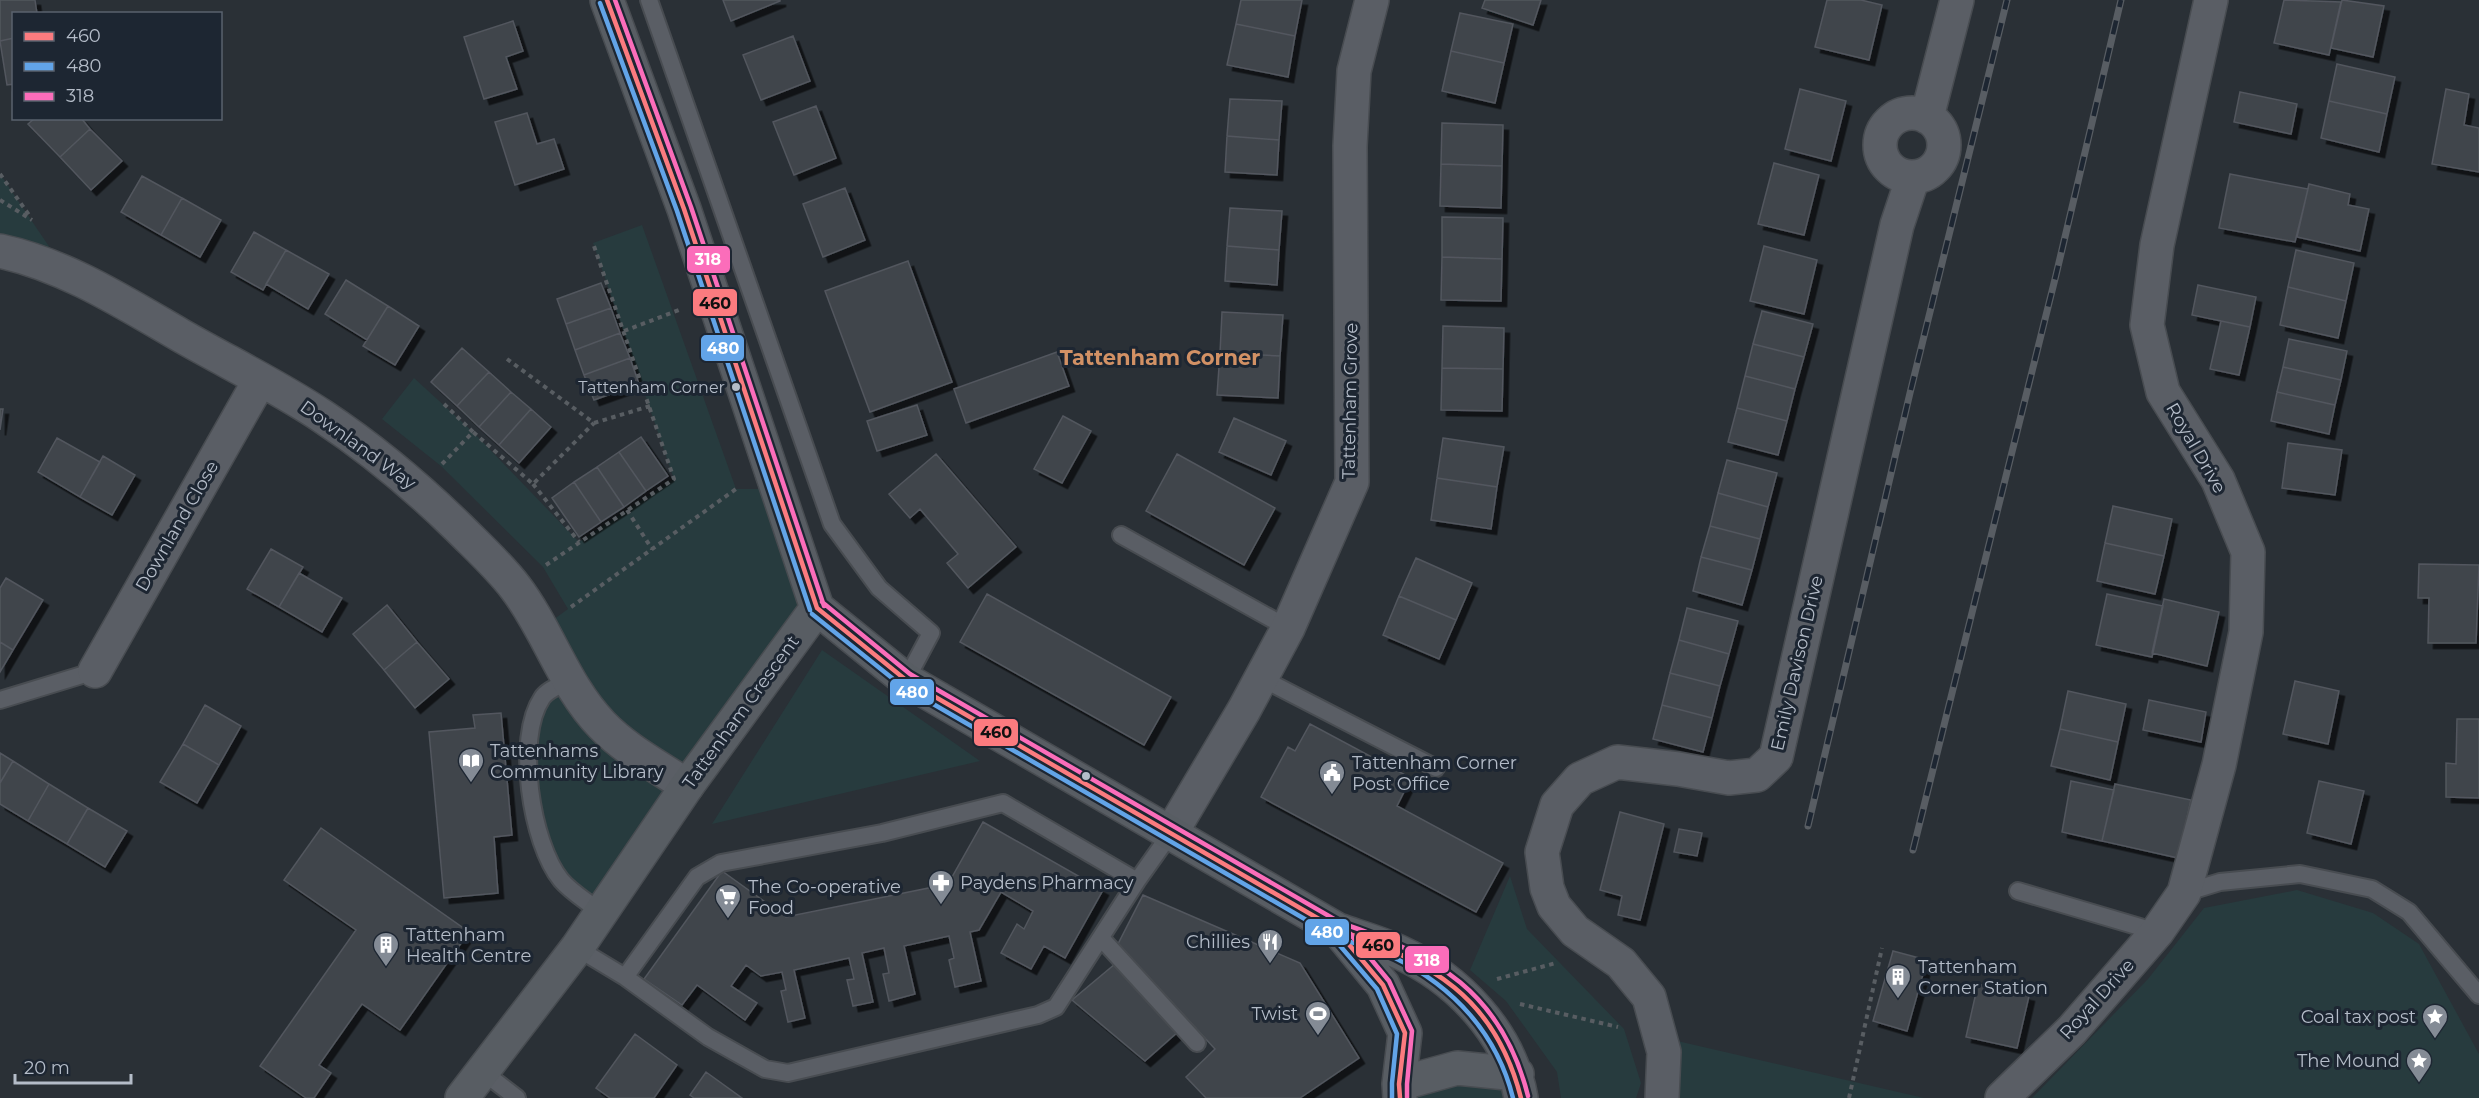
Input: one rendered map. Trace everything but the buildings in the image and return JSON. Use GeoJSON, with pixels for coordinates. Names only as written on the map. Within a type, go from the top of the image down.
{"type":"FeatureCollection","features":[{"type":"Feature","properties":{"kind":"main road"},"geometry":{"type":"LineString","coordinates":[[607,0],[684,209],[817,608],[906,680],[1338,930],[1400,952],[1458,989],[1491,1026],[1519,1086]]}},
{"type":"Feature","properties":{"kind":"main road","name":"Tattenham Crescent"},"geometry":{"type":"LineString","coordinates":[[462,1098],[578,948],[600,912],[687,786],[817,608]]}},
{"type":"Feature","properties":{"kind":"main road"},"geometry":{"type":"LineString","coordinates":[[1338,930],[1383,985],[1405,1033],[1399,1091],[1457,1068],[1519,1086]]}},
{"type":"Feature","properties":{"kind":"street","name":"Tattenham Grove"},"geometry":{"type":"LineString","coordinates":[[1171,833],[1288,628],[1352,482],[1350,146],[1354,71],[1372,0]]}},
{"type":"Feature","properties":{"kind":"street"},"geometry":{"type":"LineString","coordinates":[[1927,117],[1957,0]]}},
{"type":"Feature","properties":{"kind":"street","name":"Royal Drive"},"geometry":{"type":"LineString","coordinates":[[2002,1098],[2072,1030],[2157,932],[2184,893],[2219,765],[2246,632],[2248,552],[2218,480],[2163,392],[2147,325],[2157,245],[2211,0]]}},
{"type":"Feature","properties":{"kind":"street"},"geometry":{"type":"LineString","coordinates":[[1917,114],[1927,117],[1941,132],[1944,142],[1943,153],[1932,170],[1913,177],[1893,171],[1886,164],[1881,154],[1882,133],[1896,118],[1917,114]]}},
{"type":"Feature","properties":{"kind":"street","name":"Emily Davison Drive"},"geometry":{"type":"LineString","coordinates":[[1662,1098],[1664,1052],[1649,997],[1621,963],[1575,931],[1554,906],[1547,888],[1542,852],[1557,805],[1580,779],[1617,762],[1729,778],[1757,775],[1776,757],[1897,225],[1913,177]]}},
{"type":"Feature","properties":{"kind":"street","name":"Downland Way"},"geometry":{"type":"LineString","coordinates":[[0,251],[67,273],[321,415],[379,457],[419,489],[472,540],[515,587],[542,628],[569,680],[602,725],[631,750],[687,786]]}},
{"type":"Feature","properties":{"kind":"street","name":"Downland Close"},"geometry":{"type":"LineString","coordinates":[[95,671],[260,380]]}},
{"type":"Feature","properties":{"kind":"lane"},"geometry":{"type":"LineString","coordinates":[[649,0],[832,524],[879,588],[931,633],[906,680]]}},
{"type":"Feature","properties":{"kind":"lane"},"geometry":{"type":"LineString","coordinates":[[1121,535],[1288,628]]}},
{"type":"Feature","properties":{"kind":"lane"},"geometry":{"type":"LineString","coordinates":[[0,700],[95,671]]}},
{"type":"Feature","properties":{"kind":"lane"},"geometry":{"type":"LineString","coordinates":[[1261,678],[1436,768]]}},
{"type":"Feature","properties":{"kind":"lane"},"geometry":{"type":"LineString","coordinates":[[569,680],[543,696],[531,722],[527,757],[538,830],[549,859],[561,880],[600,912]]}},
{"type":"Feature","properties":{"kind":"lane"},"geometry":{"type":"LineString","coordinates":[[625,977],[697,878],[721,863],[882,833],[1003,802],[1137,881]]}},
{"type":"Feature","properties":{"kind":"lane"},"geometry":{"type":"LineString","coordinates":[[578,948],[625,977],[708,1037],[765,1069],[788,1073],[1038,1015],[1056,1007],[1137,881],[1171,833]]}},
{"type":"Feature","properties":{"kind":"lane"},"geometry":{"type":"LineString","coordinates":[[2184,893],[2220,882],[2300,874],[2372,889],[2409,912],[2479,995]]}},
{"type":"Feature","properties":{"kind":"lane"},"geometry":{"type":"LineString","coordinates":[[2018,891],[2157,932]]}},
{"type":"Feature","properties":{"kind":"lane"},"geometry":{"type":"LineString","coordinates":[[1101,938],[1197,1043]]}},
{"type":"Feature","properties":{"kind":"lane"},"geometry":{"type":"LineString","coordinates":[[482,1071],[517,1098]]}},
{"type":"Feature","properties":{"kind":"path"},"geometry":{"type":"LineString","coordinates":[[0,174],[30,217]]}},
{"type":"Feature","properties":{"kind":"path"},"geometry":{"type":"LineString","coordinates":[[515,587],[674,478],[593,243]]}},
{"type":"Feature","properties":{"kind":"path"},"geometry":{"type":"LineString","coordinates":[[624,331],[712,297]]}},
{"type":"Feature","properties":{"kind":"path"},"geometry":{"type":"LineString","coordinates":[[507,359],[594,423]]}},
{"type":"Feature","properties":{"kind":"path"},"geometry":{"type":"LineString","coordinates":[[444,404],[532,484],[579,542]]}},
{"type":"Feature","properties":{"kind":"path"},"geometry":{"type":"LineString","coordinates":[[532,484],[594,423],[650,406]]}},
{"type":"Feature","properties":{"kind":"path"},"geometry":{"type":"LineString","coordinates":[[419,489],[473,432]]}},
{"type":"Feature","properties":{"kind":"path"},"geometry":{"type":"LineString","coordinates":[[542,628],[736,489],[777,489]]}},
{"type":"Feature","properties":{"kind":"path"},"geometry":{"type":"LineString","coordinates":[[627,510],[652,549]]}},
{"type":"Feature","properties":{"kind":"path"},"geometry":{"type":"LineString","coordinates":[[1849,1098],[1882,948]]}},
{"type":"Feature","properties":{"kind":"path"},"geometry":{"type":"LineString","coordinates":[[1458,989],[1605,950]]}},
{"type":"Feature","properties":{"kind":"path"},"geometry":{"type":"LineString","coordinates":[[1517,1003],[1660,1037]]}},
{"type":"Feature","properties":{"kind":"green space"},"geometry":{"type":"Polygon","coordinates":[[[0,174],[67,273],[0,251],[0,174]]]}},
{"type":"Feature","properties":{"kind":"green space"},"geometry":{"type":"Polygon","coordinates":[[[642,225],[736,489],[777,489],[817,608],[600,912],[561,880],[538,830],[531,722],[569,680],[542,628],[568,609],[543,567],[441,466],[382,419],[414,378],[473,432],[579,542],[674,479],[593,243],[642,225]]]}},
{"type":"Feature","properties":{"kind":"green space"},"geometry":{"type":"Polygon","coordinates":[[[822,650],[980,761],[712,824],[822,650]]]}},
{"type":"Feature","properties":{"kind":"green space"},"geometry":{"type":"Polygon","coordinates":[[[1510,876],[1527,929],[1624,1029],[1641,1083],[1636,1098],[1561,1098],[1557,1072],[1506,1001],[1470,970],[1510,876]]]}},
{"type":"Feature","properties":{"kind":"green space"},"geometry":{"type":"Polygon","coordinates":[[[2297,890],[2373,913],[2419,944],[2479,1054],[2479,1098],[2032,1098],[2148,979],[2204,908],[2297,890]]]}},
{"type":"Feature","properties":{"kind":"green space"},"geometry":{"type":"Polygon","coordinates":[[[1660,1037],[1924,1098],[1662,1098],[1660,1037]]]}},
{"type":"Feature","properties":{"kind":"green space"},"geometry":{"type":"Polygon","coordinates":[[[1457,1068],[1521,1098],[1400,1098],[1457,1068]]]}},
{"type":"Feature","properties":{"kind":"railway"},"geometry":{"type":"LineString","coordinates":[[1808,826],[1910,393],[2007,0]]}},
{"type":"Feature","properties":{"kind":"railway"},"geometry":{"type":"LineString","coordinates":[[1913,850],[2056,275],[2121,0]]}},
{"type":"Feature","properties":{"kind":"transit line","name":"460"},"geometry":{"type":"LineString","coordinates":[[607,0],[684,209],[817,608]]}},
{"type":"Feature","properties":{"kind":"transit line","name":"318"},"geometry":{"type":"LineString","coordinates":[[615,0],[691,207],[824,606]]}},
{"type":"Feature","properties":{"kind":"transit line","name":"480"},"geometry":{"type":"LineString","coordinates":[[600,3],[677,211],[810,610]]}},
{"type":"Feature","properties":{"kind":"transit line","name":"318"},"geometry":{"type":"LineString","coordinates":[[822,602],[910,674],[1341,923],[1375,935],[1435,964],[1482,1004],[1501,1030],[1516,1060],[1528,1096]]}},
{"type":"Feature","properties":{"kind":"transit line","name":"460"},"geometry":{"type":"LineString","coordinates":[[817,608],[906,680],[1338,930],[1402,955],[1430,970],[1455,988],[1476,1008],[1495,1033],[1509,1063],[1521,1098]]}},
{"type":"Feature","properties":{"kind":"transit line","name":"480"},"geometry":{"type":"LineString","coordinates":[[812,614],[902,686],[1334,936],[1395,958],[1436,983],[1454,998],[1484,1033],[1506,1075],[1513,1098]]}},
{"type":"Feature","properties":{"kind":"transit line","name":"318"},"geometry":{"type":"LineString","coordinates":[[1342,924],[1389,981],[1412,1031],[1407,1097]]}},
{"type":"Feature","properties":{"kind":"transit line","name":"460"},"geometry":{"type":"LineString","coordinates":[[1336,929],[1383,985],[1405,1033],[1399,1084],[1400,1098]]}},
{"type":"Feature","properties":{"kind":"transit line","name":"480"},"geometry":{"type":"LineString","coordinates":[[1330,934],[1377,989],[1397,1034],[1392,1098]]}},
{"type":"Feature","properties":{"kind":"place","name":"Tattenham Corner"},"geometry":{"type":"Point","coordinates":[736,387]}},
{"type":"Feature","properties":{"kind":"place","name":"Tattenhams Community Library"},"geometry":{"type":"Point","coordinates":[471,784]}},
{"type":"Feature","properties":{"kind":"place","name":"Tattenham Corner Post Office"},"geometry":{"type":"Point","coordinates":[1332,796]}},
{"type":"Feature","properties":{"kind":"place","name":"Paydens Pharmacy"},"geometry":{"type":"Point","coordinates":[941,906]}},
{"type":"Feature","properties":{"kind":"place","name":"The Co-operative Food"},"geometry":{"type":"Point","coordinates":[728,920]}},
{"type":"Feature","properties":{"kind":"place","name":"Chillies"},"geometry":{"type":"Point","coordinates":[1270,965]}},
{"type":"Feature","properties":{"kind":"place","name":"Tattenham Health Centre"},"geometry":{"type":"Point","coordinates":[386,968]}},
{"type":"Feature","properties":{"kind":"place","name":"Tattenham Corner Station"},"geometry":{"type":"Point","coordinates":[1898,1000]}},
{"type":"Feature","properties":{"kind":"place","name":"Twist"},"geometry":{"type":"Point","coordinates":[1318,1037]}},
{"type":"Feature","properties":{"kind":"place","name":"Coal tax post"},"geometry":{"type":"Point","coordinates":[2435,1040]}},
{"type":"Feature","properties":{"kind":"place","name":"The Mound"},"geometry":{"type":"Point","coordinates":[2419,1084]}},
{"type":"Feature","properties":{"kind":"district","name":"Tattenham Corner"},"geometry":{"type":"Point","coordinates":[1160,357]}}]}
